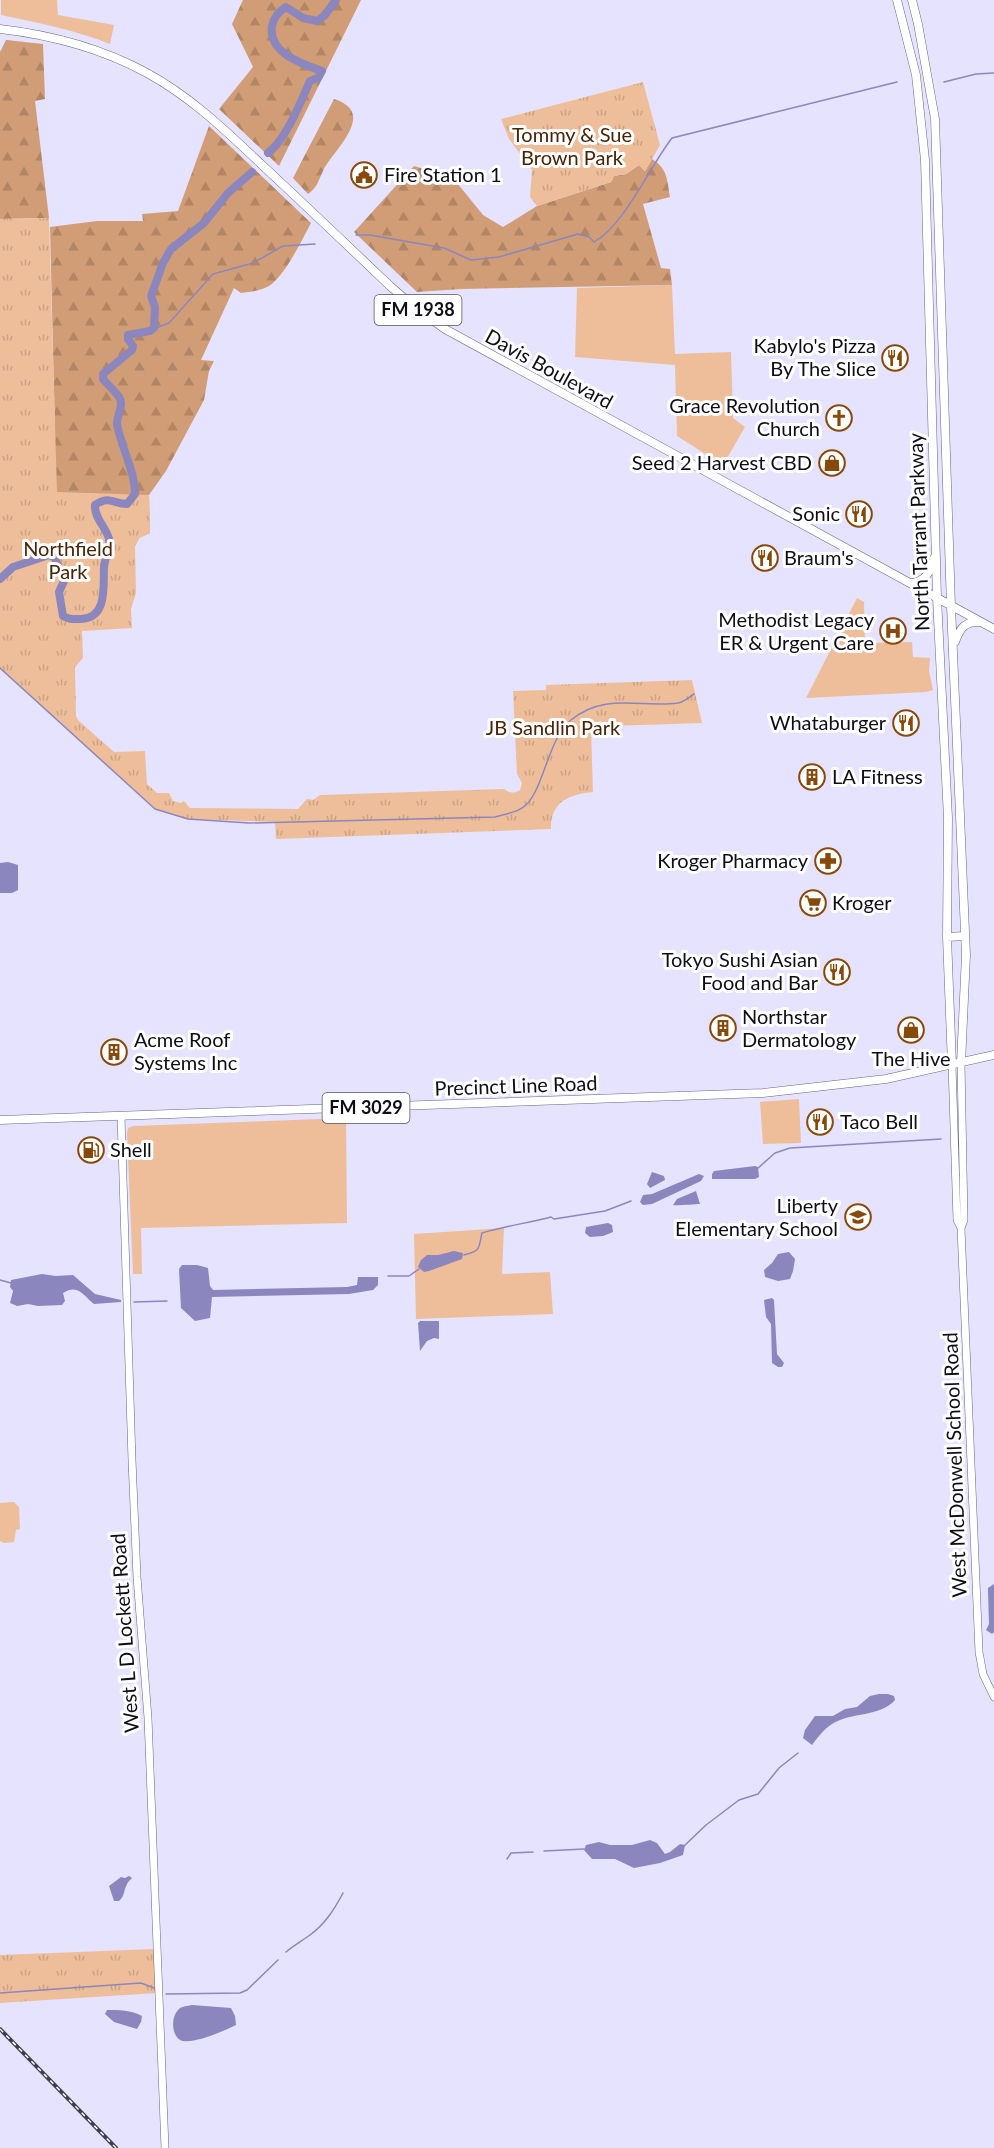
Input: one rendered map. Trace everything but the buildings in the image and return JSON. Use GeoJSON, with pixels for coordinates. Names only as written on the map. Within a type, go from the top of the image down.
{"type":"FeatureCollection","features":[{"type":"Feature","properties":{"kind":"main road","name":"North Tarrant Parkway"},"geometry":{"type":"LineString","coordinates":[[897,0],[912,55],[921,111],[925,160],[937,598],[948,811],[947,937],[952,1065]]}},
{"type":"Feature","properties":{"kind":"main road","name":"North Tarrant Parkway"},"geometry":{"type":"LineString","coordinates":[[912,0],[935,118],[951,606],[965,936],[961,1064]]}},
{"type":"Feature","properties":{"kind":"main road","name":"Davis Boulevard"},"geometry":{"type":"LineString","coordinates":[[0,29],[77,43],[115,57],[164,83],[213,118],[390,286],[438,324],[470,344],[994,629]]}},
{"type":"Feature","properties":{"kind":"main road"},"geometry":{"type":"LineString","coordinates":[[927,231],[931,232],[936,240],[936,258],[941,277]]}},
{"type":"Feature","properties":{"kind":"main road"},"geometry":{"type":"LineString","coordinates":[[930,391],[945,391]]}},
{"type":"Feature","properties":{"kind":"main road"},"geometry":{"type":"LineString","coordinates":[[909,583],[923,580],[929,574],[936,551]]}},
{"type":"Feature","properties":{"kind":"main road"},"geometry":{"type":"LineString","coordinates":[[953,646],[960,629],[969,622],[982,622]]}},
{"type":"Feature","properties":{"kind":"main road"},"geometry":{"type":"LineString","coordinates":[[948,811],[960,811]]}},
{"type":"Feature","properties":{"kind":"main road"},"geometry":{"type":"LineString","coordinates":[[947,937],[965,936]]}},
{"type":"Feature","properties":{"kind":"main road","name":"Precinct Line Road"},"geometry":{"type":"LineString","coordinates":[[0,1119],[763,1093],[886,1079],[994,1055]]}},
{"type":"Feature","properties":{"kind":"main road","name":"West McDonwell School Road"},"geometry":{"type":"LineString","coordinates":[[961,1064],[964,1220],[961,1228],[979,1652],[984,1674],[994,1697]]}},
{"type":"Feature","properties":{"kind":"main road","name":"West McDonwell School Road"},"geometry":{"type":"LineString","coordinates":[[952,1065],[957,1220],[961,1228]]}},
{"type":"Feature","properties":{"kind":"main road","name":"West L D Lockett Road"},"geometry":{"type":"LineString","coordinates":[[121,1116],[132,1470],[137,1577],[148,1718],[165,2148]]}},
{"type":"Feature","properties":{"kind":"green space"},"geometry":{"type":"Polygon","coordinates":[[[1,0],[57,0],[58,15],[114,25],[110,44],[70,31],[1,15],[1,0]]]}},
{"type":"Feature","properties":{"kind":"green space"},"geometry":{"type":"Polygon","coordinates":[[[243,0],[361,0],[279,166],[219,109],[253,67],[232,24],[243,0]]]}},
{"type":"Feature","properties":{"kind":"green space"},"geometry":{"type":"Polygon","coordinates":[[[6,40],[43,44],[45,99],[35,101],[49,218],[0,219],[0,52],[6,40]]]}},
{"type":"Feature","properties":{"kind":"green space","name":"Tommy & Sue Brown Park"},"geometry":{"type":"Polygon","coordinates":[[[643,82],[660,145],[645,171],[639,165],[626,174],[614,176],[611,182],[537,206],[530,197],[532,170],[509,139],[501,119],[643,82]]]}},
{"type":"Feature","properties":{"kind":"green space"},"geometry":{"type":"Polygon","coordinates":[[[334,99],[347,105],[353,113],[353,123],[316,186],[308,194],[293,178],[334,99]]]}},
{"type":"Feature","properties":{"kind":"green space"},"geometry":{"type":"Polygon","coordinates":[[[209,126],[311,223],[292,258],[275,281],[266,288],[251,292],[241,293],[234,288],[201,360],[214,361],[209,371],[204,400],[166,471],[149,495],[150,533],[139,538],[135,546],[0,485],[55,433],[50,227],[97,221],[143,221],[142,214],[178,211],[209,126]]]}},
{"type":"Feature","properties":{"kind":"green space"},"geometry":{"type":"Polygon","coordinates":[[[652,159],[664,171],[670,197],[643,204],[661,268],[670,269],[672,285],[417,292],[354,232],[414,166],[453,178],[483,215],[503,227],[537,206],[611,182],[614,176],[626,174],[639,165],[645,171],[652,159]]]}},
{"type":"Feature","properties":{"kind":"green space"},"geometry":{"type":"Polygon","coordinates":[[[49,218],[57,492],[149,495],[150,533],[139,538],[135,546],[136,593],[131,609],[132,628],[82,631],[83,658],[75,667],[76,716],[114,752],[145,751],[147,784],[157,793],[169,793],[173,801],[181,803],[184,801],[190,808],[298,809],[307,799],[313,800],[320,795],[504,789],[515,792],[520,790],[522,783],[517,774],[513,691],[546,690],[546,685],[692,680],[702,723],[610,726],[600,721],[595,723],[591,729],[593,792],[570,797],[563,801],[554,812],[551,829],[276,839],[275,822],[188,819],[155,809],[0,669],[0,219],[49,218]]]}},
{"type":"Feature","properties":{"kind":"green space"},"geometry":{"type":"Polygon","coordinates":[[[672,285],[675,354],[731,352],[733,418],[745,427],[723,465],[677,436],[675,365],[575,357],[577,288],[672,285]]]}},
{"type":"Feature","properties":{"kind":"green space"},"geometry":{"type":"Polygon","coordinates":[[[857,598],[864,602],[865,643],[912,642],[913,657],[930,658],[929,671],[933,690],[806,698],[857,598]]]}},
{"type":"Feature","properties":{"kind":"green space"},"geometry":{"type":"Polygon","coordinates":[[[799,1099],[801,1143],[763,1144],[760,1102],[799,1099]]]}},
{"type":"Feature","properties":{"kind":"green space"},"geometry":{"type":"Polygon","coordinates":[[[346,1118],[347,1223],[141,1228],[142,1274],[133,1274],[128,1128],[346,1118]]]}},
{"type":"Feature","properties":{"kind":"green space"},"geometry":{"type":"Polygon","coordinates":[[[504,1228],[502,1274],[550,1272],[553,1314],[416,1319],[414,1234],[504,1228]]]}},
{"type":"Feature","properties":{"kind":"green space"},"geometry":{"type":"Polygon","coordinates":[[[14,1502],[19,1507],[20,1529],[16,1530],[14,1542],[4,1543],[0,1541],[0,1503],[14,1502]]]}},
{"type":"Feature","properties":{"kind":"green space"},"geometry":{"type":"Polygon","coordinates":[[[155,1949],[157,1993],[0,2003],[0,1955],[155,1949]]]}},
{"type":"Feature","properties":{"kind":"shaded area"},"geometry":{"type":"Polygon","coordinates":[[[8,862],[18,865],[18,890],[12,893],[0,893],[0,863],[8,862]]]}},
{"type":"Feature","properties":{"kind":"shaded area"},"geometry":{"type":"Polygon","coordinates":[[[758,1167],[759,1177],[755,1179],[712,1179],[714,1171],[758,1167]]]}},
{"type":"Feature","properties":{"kind":"shaded area"},"geometry":{"type":"Polygon","coordinates":[[[652,1172],[664,1176],[665,1180],[650,1188],[647,1184],[652,1172]]]}},
{"type":"Feature","properties":{"kind":"shaded area"},"geometry":{"type":"Polygon","coordinates":[[[699,1174],[704,1176],[701,1181],[652,1204],[643,1205],[640,1202],[643,1195],[652,1194],[699,1174]]]}},
{"type":"Feature","properties":{"kind":"shaded area"},"geometry":{"type":"Polygon","coordinates":[[[696,1191],[700,1204],[673,1205],[677,1199],[696,1191]]]}},
{"type":"Feature","properties":{"kind":"shaded area"},"geometry":{"type":"Polygon","coordinates":[[[608,1223],[612,1225],[613,1232],[590,1237],[585,1233],[586,1227],[608,1223]]]}},
{"type":"Feature","properties":{"kind":"shaded area"},"geometry":{"type":"Polygon","coordinates":[[[454,1251],[463,1253],[462,1259],[424,1272],[418,1267],[427,1255],[454,1251]]]}},
{"type":"Feature","properties":{"kind":"shaded area"},"geometry":{"type":"Polygon","coordinates":[[[789,1252],[795,1259],[790,1279],[778,1281],[765,1277],[764,1270],[778,1254],[789,1252]]]}},
{"type":"Feature","properties":{"kind":"shaded area"},"geometry":{"type":"Polygon","coordinates":[[[182,1265],[208,1268],[210,1286],[213,1290],[347,1287],[357,1285],[358,1277],[378,1277],[378,1285],[373,1290],[349,1294],[212,1297],[210,1318],[195,1321],[181,1308],[179,1269],[182,1265]]]}},
{"type":"Feature","properties":{"kind":"shaded area"},"geometry":{"type":"Polygon","coordinates":[[[42,1274],[73,1275],[95,1294],[121,1300],[121,1302],[94,1304],[81,1292],[69,1290],[63,1293],[65,1301],[62,1305],[17,1306],[10,1303],[13,1291],[10,1287],[11,1280],[42,1274]]]}},
{"type":"Feature","properties":{"kind":"shaded area"},"geometry":{"type":"Polygon","coordinates":[[[772,1298],[774,1300],[777,1354],[784,1363],[782,1367],[772,1363],[771,1324],[766,1317],[764,1300],[772,1298]]]}},
{"type":"Feature","properties":{"kind":"shaded area"},"geometry":{"type":"Polygon","coordinates":[[[420,1321],[439,1321],[439,1339],[434,1338],[427,1341],[420,1351],[418,1323],[420,1321]]]}},
{"type":"Feature","properties":{"kind":"shaded area"},"geometry":{"type":"Polygon","coordinates":[[[994,1584],[994,1632],[992,1634],[986,1630],[989,1624],[988,1588],[994,1584]]]}},
{"type":"Feature","properties":{"kind":"shaded area"},"geometry":{"type":"Polygon","coordinates":[[[879,1694],[894,1696],[895,1700],[882,1709],[832,1724],[812,1745],[803,1738],[805,1730],[815,1716],[833,1716],[845,1709],[857,1707],[870,1696],[879,1694]]]}},
{"type":"Feature","properties":{"kind":"shaded area"},"geometry":{"type":"Polygon","coordinates":[[[650,1840],[657,1843],[665,1854],[680,1844],[685,1845],[683,1855],[660,1863],[634,1868],[615,1859],[592,1859],[584,1850],[586,1845],[599,1842],[610,1845],[632,1845],[650,1840]]]}},
{"type":"Feature","properties":{"kind":"shaded area"},"geometry":{"type":"Polygon","coordinates":[[[121,1877],[132,1878],[123,1896],[119,1901],[114,1901],[109,1886],[121,1877]]]}},
{"type":"Feature","properties":{"kind":"shaded area"},"geometry":{"type":"Polygon","coordinates":[[[192,2005],[231,2008],[236,2025],[217,2034],[192,2041],[180,2040],[175,2034],[173,2020],[180,2008],[192,2005]]]}},
{"type":"Feature","properties":{"kind":"shaded area"},"geometry":{"type":"Polygon","coordinates":[[[107,2010],[138,2014],[142,2016],[141,2022],[137,2029],[114,2022],[105,2014],[107,2010]]]}},
{"type":"Feature","properties":{"kind":"waterway"},"geometry":{"type":"LineString","coordinates":[[268,153],[287,130],[310,81],[318,78],[322,71],[296,61],[281,50],[272,35],[274,20],[286,7],[303,18],[317,21],[324,16],[336,0]]}},
{"type":"Feature","properties":{"kind":"waterway"},"geometry":{"type":"LineString","coordinates":[[944,82],[976,74],[994,73]]}},
{"type":"Feature","properties":{"kind":"waterway"},"geometry":{"type":"LineString","coordinates":[[356,235],[370,235],[444,248],[471,260],[499,257],[578,234],[589,237],[594,242],[616,223],[672,138],[897,82]]}},
{"type":"Feature","properties":{"kind":"waterway"},"geometry":{"type":"LineString","coordinates":[[0,579],[13,567],[49,555],[55,558],[64,581],[59,592],[63,616],[74,619],[90,617],[100,607],[109,539],[96,514],[95,505],[108,500],[127,504],[135,494],[133,477],[117,424],[121,400],[103,379],[103,374],[132,350],[133,346],[128,335],[150,331],[154,328],[155,307],[151,296],[163,263],[171,249],[204,223],[228,193],[252,172]]}},
{"type":"Feature","properties":{"kind":"waterway"},"geometry":{"type":"LineString","coordinates":[[151,330],[169,323],[213,274],[253,263],[283,246],[315,244]]}},
{"type":"Feature","properties":{"kind":"waterway"},"geometry":{"type":"LineString","coordinates":[[0,668],[155,809],[188,819],[249,823],[495,817],[513,812],[529,802],[556,740],[571,720],[584,711],[610,704],[678,703],[694,694]]}},
{"type":"Feature","properties":{"kind":"waterway"},"geometry":{"type":"LineString","coordinates":[[757,1169],[775,1153],[790,1148],[941,1139]]}},
{"type":"Feature","properties":{"kind":"waterway"},"geometry":{"type":"LineString","coordinates":[[464,1255],[478,1248],[482,1233],[551,1217],[554,1219],[605,1211],[631,1201]]}},
{"type":"Feature","properties":{"kind":"waterway"},"geometry":{"type":"LineString","coordinates":[[388,1276],[409,1276],[419,1269]]}},
{"type":"Feature","properties":{"kind":"waterway"},"geometry":{"type":"LineString","coordinates":[[0,1280],[11,1283]]}},
{"type":"Feature","properties":{"kind":"waterway"},"geometry":{"type":"LineString","coordinates":[[134,1302],[167,1301]]}},
{"type":"Feature","properties":{"kind":"waterway"},"geometry":{"type":"LineString","coordinates":[[684,1846],[706,1825],[739,1800],[758,1794],[779,1768],[798,1753]]}},
{"type":"Feature","properties":{"kind":"waterway"},"geometry":{"type":"LineString","coordinates":[[544,1851],[584,1849]]}},
{"type":"Feature","properties":{"kind":"waterway"},"geometry":{"type":"LineString","coordinates":[[507,1859],[511,1853],[533,1852]]}},
{"type":"Feature","properties":{"kind":"waterway"},"geometry":{"type":"LineString","coordinates":[[286,1952],[320,1926],[333,1911],[343,1893]]}},
{"type":"Feature","properties":{"kind":"waterway"},"geometry":{"type":"LineString","coordinates":[[166,1994],[240,1993],[247,1990],[278,1960]]}},
{"type":"Feature","properties":{"kind":"waterway"},"geometry":{"type":"LineString","coordinates":[[0,1993],[141,1983],[154,1988]]}},
{"type":"Feature","properties":{"kind":"railway"},"geometry":{"type":"LineString","coordinates":[[0,2029],[116,2148]]}},
{"type":"Feature","properties":{"kind":"place","name":"Fire Station 1"},"geometry":{"type":"Point","coordinates":[364,175]}},
{"type":"Feature","properties":{"kind":"place","name":"Kabylo's Pizza By The Slice"},"geometry":{"type":"Point","coordinates":[895,358]}},
{"type":"Feature","properties":{"kind":"place","name":"Grace Revolution Church"},"geometry":{"type":"Point","coordinates":[839,418]}},
{"type":"Feature","properties":{"kind":"place","name":"Seed 2 Harvest CBD"},"geometry":{"type":"Point","coordinates":[832,463]}},
{"type":"Feature","properties":{"kind":"place","name":"Sonic"},"geometry":{"type":"Point","coordinates":[859,514]}},
{"type":"Feature","properties":{"kind":"place","name":"Braum's"},"geometry":{"type":"Point","coordinates":[765,558]}},
{"type":"Feature","properties":{"kind":"place","name":"Methodist Legacy ER & Urgent Care"},"geometry":{"type":"Point","coordinates":[893,631]}},
{"type":"Feature","properties":{"kind":"place","name":"Whataburger"},"geometry":{"type":"Point","coordinates":[906,723]}},
{"type":"Feature","properties":{"kind":"place","name":"LA Fitness"},"geometry":{"type":"Point","coordinates":[812,777]}},
{"type":"Feature","properties":{"kind":"place","name":"Kroger Pharmacy"},"geometry":{"type":"Point","coordinates":[828,861]}},
{"type":"Feature","properties":{"kind":"place","name":"Kroger"},"geometry":{"type":"Point","coordinates":[813,903]}},
{"type":"Feature","properties":{"kind":"place","name":"Tokyo Sushi Asian Food and Bar"},"geometry":{"type":"Point","coordinates":[837,972]}},
{"type":"Feature","properties":{"kind":"place","name":"Northstar Dermatology"},"geometry":{"type":"Point","coordinates":[723,1028]}},
{"type":"Feature","properties":{"kind":"place","name":"The Hive"},"geometry":{"type":"Point","coordinates":[911,1030]}},
{"type":"Feature","properties":{"kind":"place","name":"Acme Roof Systems Inc"},"geometry":{"type":"Point","coordinates":[114,1052]}},
{"type":"Feature","properties":{"kind":"place","name":"Taco Bell"},"geometry":{"type":"Point","coordinates":[820,1122]}},
{"type":"Feature","properties":{"kind":"place","name":"Shell"},"geometry":{"type":"Point","coordinates":[91,1150]}},
{"type":"Feature","properties":{"kind":"place","name":"Liberty Elementary School"},"geometry":{"type":"Point","coordinates":[858,1217]}},
{"type":"Feature","properties":{"kind":"park label","name":"Northfield Park"},"geometry":{"type":"Point","coordinates":[68,560]}},
{"type":"Feature","properties":{"kind":"park label","name":"JB Sandlin Park"},"geometry":{"type":"Point","coordinates":[553,728]}}]}
